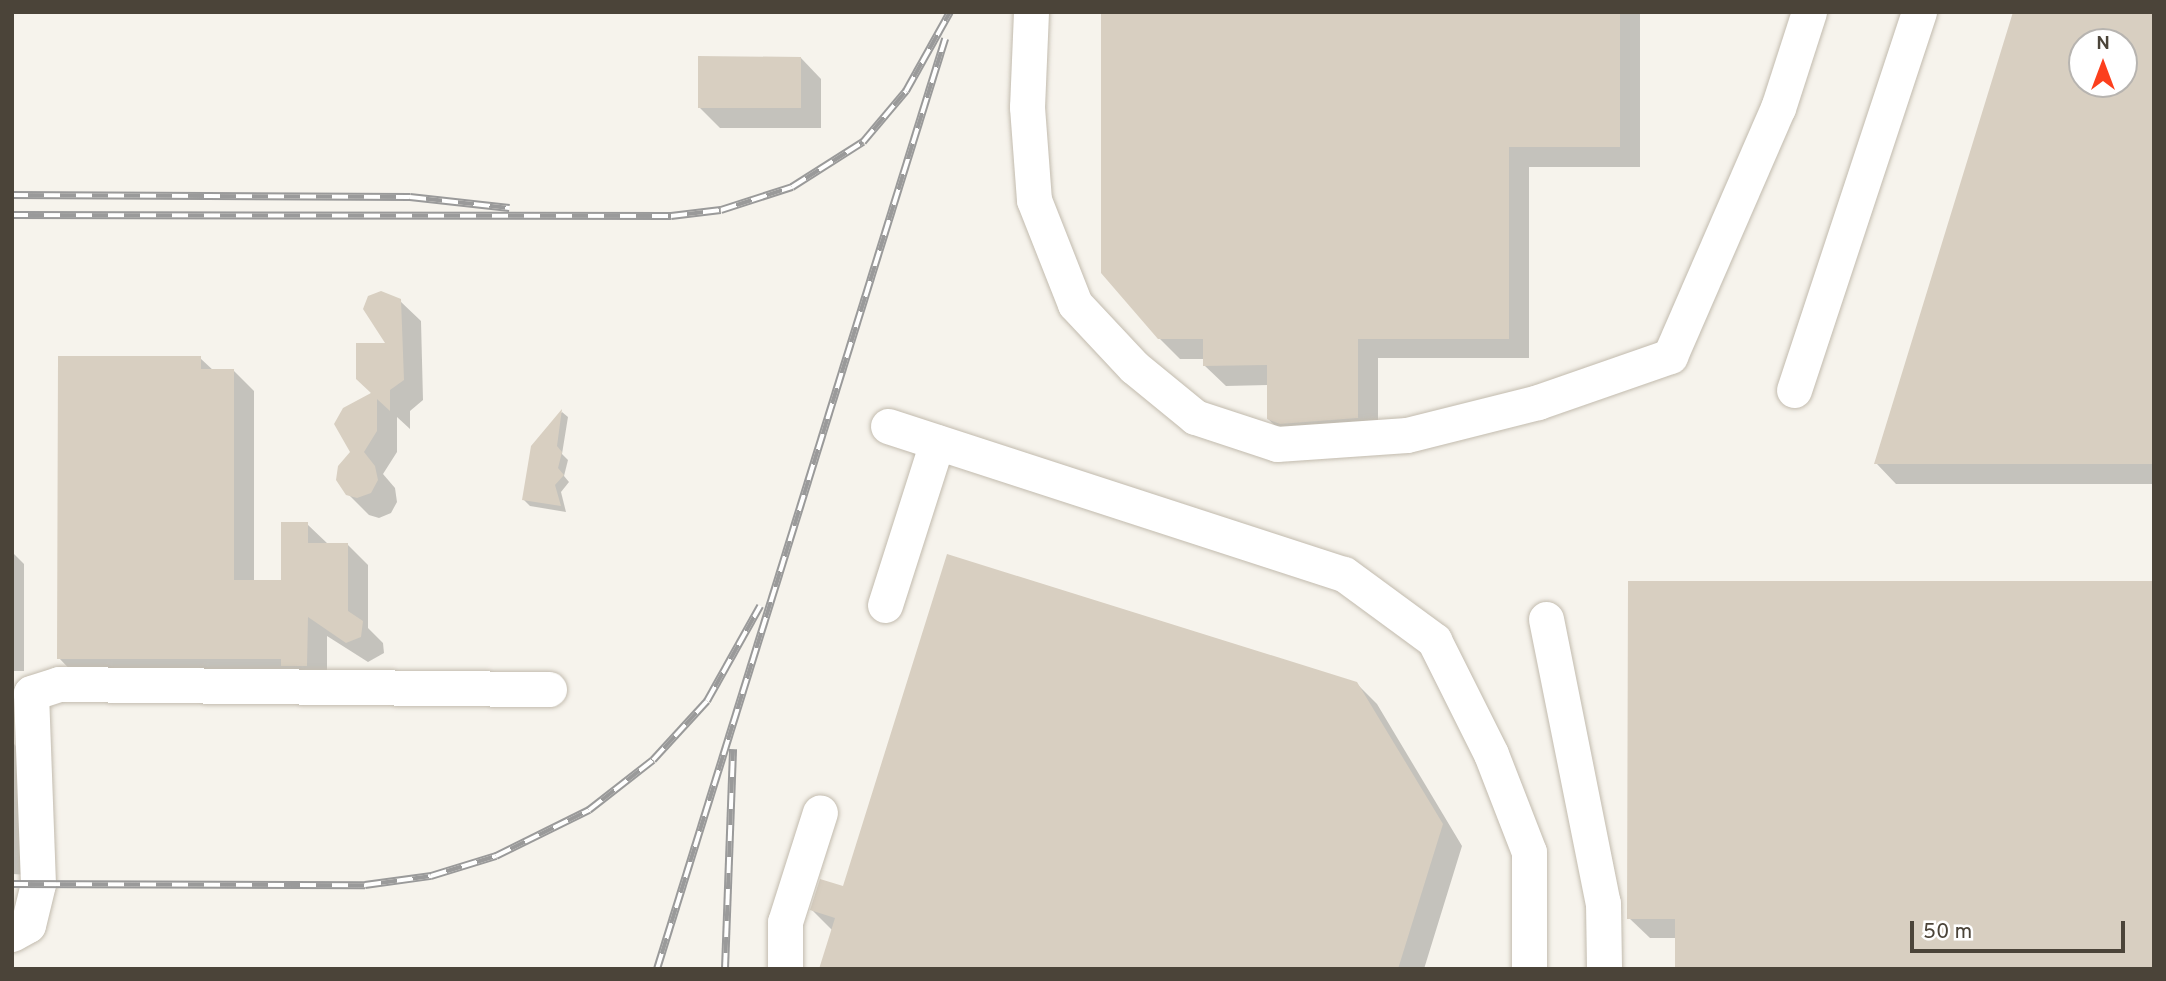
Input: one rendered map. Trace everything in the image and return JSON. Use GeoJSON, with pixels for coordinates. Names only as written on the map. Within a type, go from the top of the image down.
{"type":"FeatureCollection","features":[{"type":"Feature","properties":{"kind":"street"},"geometry":{"type":"LineString","coordinates":[[1031,12],[1027,107],[1034,200],[1075,304],[1134,367],[1195,417],[1277,444],[1407,435],[1538,402],[1670,356],[1778,108],[1810,12]]}},
{"type":"Feature","properties":{"kind":"street"},"geometry":{"type":"LineString","coordinates":[[1794,390],[1919,12]]}},
{"type":"Feature","properties":{"kind":"street"},"geometry":{"type":"LineString","coordinates":[[888,426],[1344,574],[1434,640],[1491,754],[1529,852],[1529,969]]}},
{"type":"Feature","properties":{"kind":"street"},"geometry":{"type":"LineString","coordinates":[[885,605],[937,442]]}},
{"type":"Feature","properties":{"kind":"street"},"geometry":{"type":"LineString","coordinates":[[1546,619],[1603,903],[1604,969]]}},
{"type":"Feature","properties":{"kind":"street"},"geometry":{"type":"LineString","coordinates":[[12,934],[28,925],[38,884],[31,693],[59,684],[549,689]]}},
{"type":"Feature","properties":{"kind":"street"},"geometry":{"type":"LineString","coordinates":[[785,969],[785,922],[820,813]]}},
{"type":"Feature","properties":{"kind":"building"},"geometry":{"type":"Polygon","coordinates":[[[1101,12],[1620,12],[1620,147],[1509,147],[1509,339],[1358,339],[1358,418],[1280,424],[1267,419],[1267,365],[1203,366],[1203,339],[1158,339],[1101,273],[1101,12]]]}},
{"type":"Feature","properties":{"kind":"building"},"geometry":{"type":"Polygon","coordinates":[[[2013,12],[2154,12],[2154,464],[1874,464],[2013,12]]]}},
{"type":"Feature","properties":{"kind":"building"},"geometry":{"type":"Polygon","coordinates":[[[698,56],[801,57],[801,108],[698,108],[698,56]]]}},
{"type":"Feature","properties":{"kind":"building"},"geometry":{"type":"Polygon","coordinates":[[[381,291],[401,299],[404,380],[390,390],[390,411],[377,399],[377,431],[364,452],[375,466],[378,480],[371,493],[357,498],[346,495],[336,480],[338,466],[350,452],[334,424],[343,408],[371,393],[356,379],[356,343],[385,343],[363,309],[368,296],[381,291]]]}},
{"type":"Feature","properties":{"kind":"building"},"geometry":{"type":"Polygon","coordinates":[[[58,356],[201,356],[201,369],[234,369],[234,580],[281,580],[281,522],[308,522],[308,543],[348,543],[348,611],[363,621],[361,637],[346,643],[308,617],[307,666],[281,666],[281,659],[57,659],[58,356]]]}},
{"type":"Feature","properties":{"kind":"building"},"geometry":{"type":"Polygon","coordinates":[[[562,409],[557,446],[562,452],[558,468],[564,475],[555,485],[561,506],[522,500],[531,446],[562,409]]]}},
{"type":"Feature","properties":{"kind":"building"},"geometry":{"type":"Polygon","coordinates":[[[947,554],[1357,682],[1443,824],[1398,969],[819,969],[835,918],[810,910],[820,879],[843,886],[947,554]]]}},
{"type":"Feature","properties":{"kind":"building"},"geometry":{"type":"Polygon","coordinates":[[[1628,581],[2154,581],[2154,969],[1675,969],[1675,919],[1627,919],[1628,581]]]}},
{"type":"Feature","properties":{"kind":"railway"},"geometry":{"type":"LineString","coordinates":[[12,215],[671,216],[721,210],[792,187],[863,142],[906,91],[950,12]]}},
{"type":"Feature","properties":{"kind":"railway"},"geometry":{"type":"LineString","coordinates":[[657,969],[945,39]]}},
{"type":"Feature","properties":{"kind":"railway"},"geometry":{"type":"LineString","coordinates":[[12,195],[410,197],[509,208]]}},
{"type":"Feature","properties":{"kind":"railway"},"geometry":{"type":"LineString","coordinates":[[12,884],[365,885],[431,876],[496,856],[589,810],[653,760],[707,701],[760,606]]}},
{"type":"Feature","properties":{"kind":"railway"},"geometry":{"type":"LineString","coordinates":[[725,969],[733,749]]}}]}
